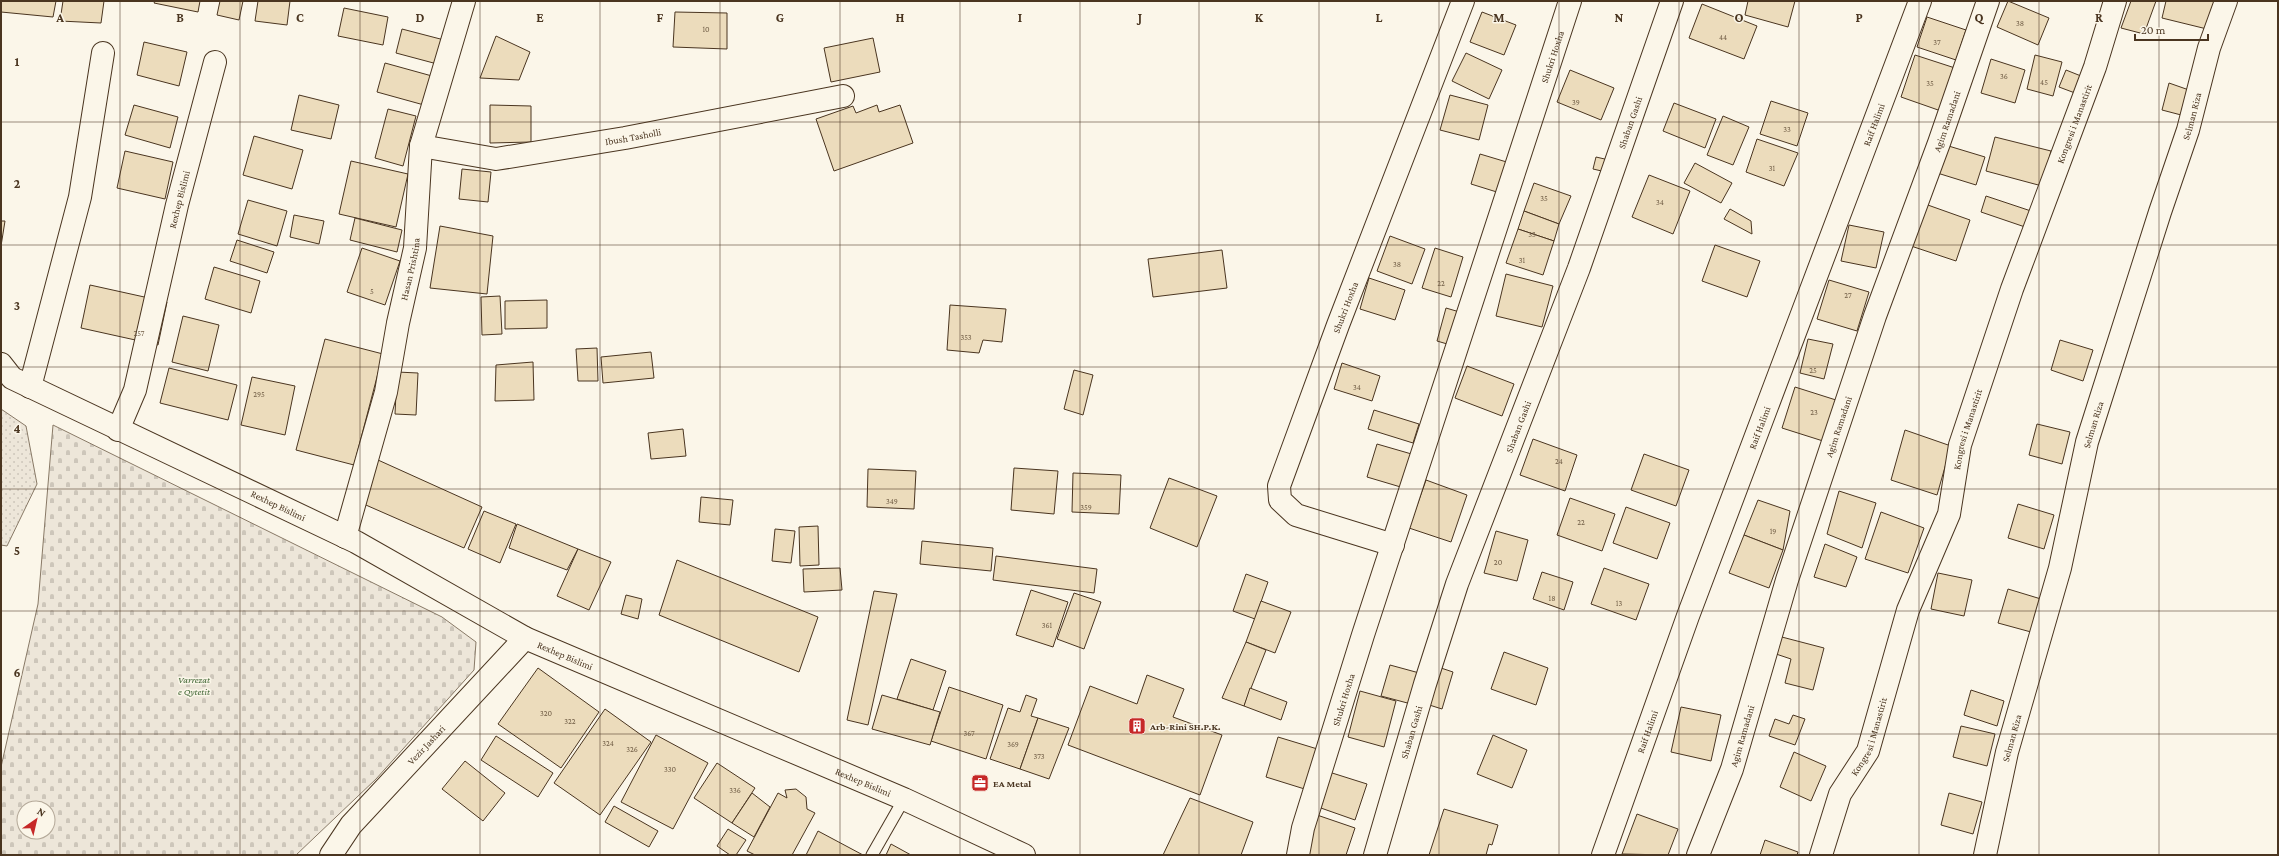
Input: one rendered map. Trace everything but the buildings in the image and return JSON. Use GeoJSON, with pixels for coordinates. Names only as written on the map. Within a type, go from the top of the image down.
{"type":"FeatureCollection","features":[{"type":"Feature","properties":{"kind":"street","name":"Hasan Prishtina"},"geometry":{"type":"LineString","coordinates":[[345,537],[386,392],[398,323],[415,248],[422,146],[464,1]]}},
{"type":"Feature","properties":{"kind":"street","name":"Shukri Hoxha"},"geometry":{"type":"LineString","coordinates":[[1393,545],[1296,515],[1280,500],[1279,486],[1338,325],[1463,1]]}},
{"type":"Feature","properties":{"kind":"street","name":"Shukri Hoxha"},"geometry":{"type":"LineString","coordinates":[[1298,855],[1303,828],[1393,545],[1570,1]]}},
{"type":"Feature","properties":{"kind":"street","name":"Shaban Gashi"},"geometry":{"type":"LineString","coordinates":[[1375,855],[1425,684],[1457,584],[1579,268],[1672,1]]}},
{"type":"Feature","properties":{"kind":"street","name":"Raif Halimi"},"geometry":{"type":"LineString","coordinates":[[1603,855],[1688,616],[1920,1]]}},
{"type":"Feature","properties":{"kind":"street","name":"Agim Ramadani"},"geometry":{"type":"LineString","coordinates":[[1698,855],[1732,768],[1787,580],[1875,316],[1940,143],[1988,1]]}},
{"type":"Feature","properties":{"kind":"street","name":"Kongresi i Manastirit"},"geometry":{"type":"LineString","coordinates":[[1822,855],[1840,794],[1868,751],[1908,610],[1949,514],[1960,445],[2012,290],[2095,67],[2115,1]]}},
{"type":"Feature","properties":{"kind":"street","name":"Selman Riza"},"geometry":{"type":"LineString","coordinates":[[1985,855],[2007,752],[2060,568],[2087,442],[2160,212],[2188,130],[2210,48],[2226,1]]}},
{"type":"Feature","properties":{"kind":"street","name":"Rexhep Bislimi"},"geometry":{"type":"LineString","coordinates":[[103,53],[80,198],[11,377],[118,430],[345,537],[525,638],[904,799],[1024,855]]}},
{"type":"Feature","properties":{"kind":"street","name":"Rexhep Bislimi"},"geometry":{"type":"LineString","coordinates":[[118,430],[135,390],[177,205],[215,62]]}},
{"type":"Feature","properties":{"kind":"street","name":"Ibush Tasholli"},"geometry":{"type":"LineString","coordinates":[[422,146],[496,159],[624,138],[843,96]]}},
{"type":"Feature","properties":{"kind":"street","name":"Vezir Jashari"},"geometry":{"type":"LineString","coordinates":[[331,855],[351,825],[525,638]]}},
{"type":"Feature","properties":{"kind":"lane"},"geometry":{"type":"LineString","coordinates":[[872,855],[904,799]]}},
{"type":"Feature","properties":{"kind":"green space"},"geometry":{"type":"Polygon","coordinates":[[[1,409],[26,426],[37,484],[7,546],[1,545],[1,409]]]}},
{"type":"Feature","properties":{"kind":"green space","name":"Varrezat e Qytetit"},"geometry":{"type":"Polygon","coordinates":[[[53,425],[442,617],[476,642],[474,670],[376,779],[296,855],[1,855],[1,767],[38,604],[53,425]]]}},
{"type":"Feature","properties":{"kind":"place","name":"Arb-Rini SH.P.K."},"geometry":{"type":"Point","coordinates":[1137,726]}},
{"type":"Feature","properties":{"kind":"place","name":"EA Metal"},"geometry":{"type":"Point","coordinates":[980,783]}}]}
